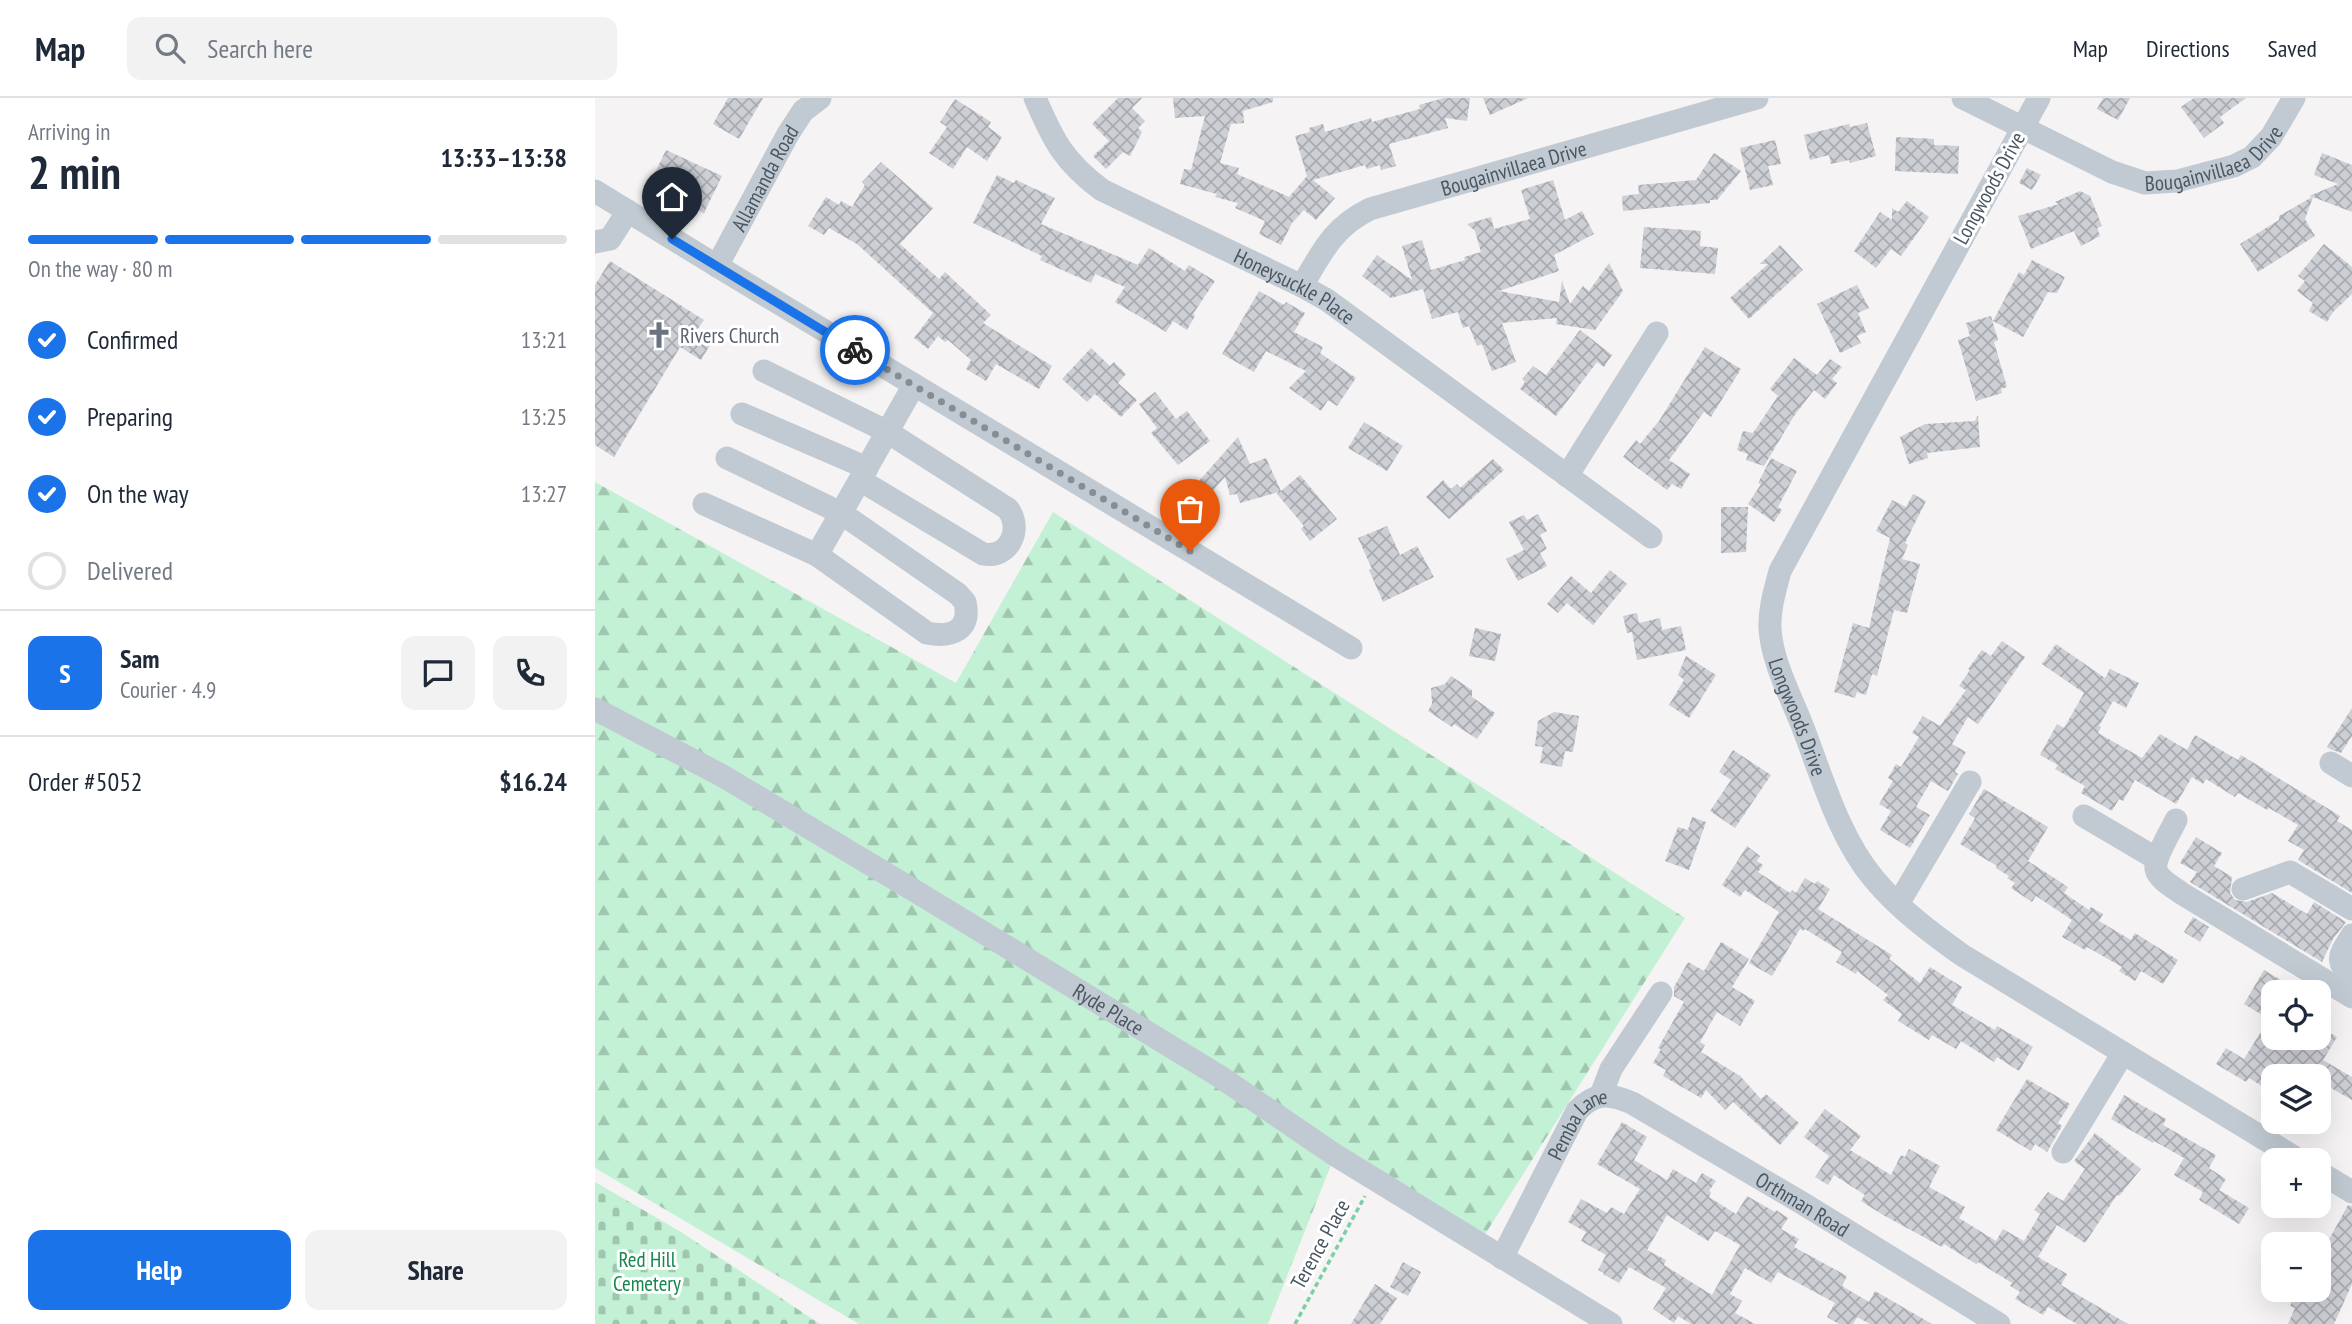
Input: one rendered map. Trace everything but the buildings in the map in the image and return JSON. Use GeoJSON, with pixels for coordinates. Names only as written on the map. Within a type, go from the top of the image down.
{"type":"FeatureCollection","features":[{"type":"Feature","properties":{"kind":"street","name":"Allamanda Road"},"geometry":{"type":"LineString","coordinates":[[717,266],[788,134],[803,111],[820,98]]}},
{"type":"Feature","properties":{"kind":"street","name":"Honeysuckle Place"},"geometry":{"type":"LineString","coordinates":[[1035,98],[1059,150],[1084,177],[1102,190],[1327,300],[1651,537]]}},
{"type":"Feature","properties":{"kind":"street","name":"Bougainvillaea Drive"},"geometry":{"type":"LineString","coordinates":[[1302,286],[1336,233],[1351,218],[1370,209],[1758,98]]}},
{"type":"Feature","properties":{"kind":"street","name":"Bougainvillaea Drive"},"geometry":{"type":"LineString","coordinates":[[1962,98],[2112,172],[2145,183],[2177,181],[2234,166],[2252,157],[2270,137],[2294,98]]}},
{"type":"Feature","properties":{"kind":"street","name":"Longwoods Drive"},"geometry":{"type":"LineString","coordinates":[[2039,98],[1780,571],[1772,600],[1770,630],[1778,665],[1853,848],[1866,868],[1898,904],[1922,927],[1962,956],[2279,1148]]}},
{"type":"Feature","properties":{"kind":"street"},"geometry":{"type":"LineString","coordinates":[[595,191],[1351,648]]}},
{"type":"Feature","properties":{"kind":"street"},"geometry":{"type":"LineString","coordinates":[[595,242],[610,239],[628,211]]}},
{"type":"Feature","properties":{"kind":"street"},"geometry":{"type":"LineString","coordinates":[[1567,476],[1657,333]]}},
{"type":"Feature","properties":{"kind":"street"},"geometry":{"type":"LineString","coordinates":[[742,414],[863,474],[983,554],[996,555],[1003,552],[1015,531],[1014,520],[1008,509],[886,430],[764,371]]}},
{"type":"Feature","properties":{"kind":"street"},"geometry":{"type":"LineString","coordinates":[[817,555],[914,385]]}},
{"type":"Feature","properties":{"kind":"street"},"geometry":{"type":"LineString","coordinates":[[704,504],[817,555],[927,633],[950,634],[960,629],[966,618],[965,602],[958,594],[841,513],[727,457]]}},
{"type":"Feature","properties":{"kind":"street","name":"Ryde Place"},"geometry":{"type":"LineString","coordinates":[[595,709],[721,775],[925,897],[1219,1076],[1374,1179],[1611,1324]]}},
{"type":"Feature","properties":{"kind":"street"},"geometry":{"type":"LineString","coordinates":[[2331,764],[2352,776]]}},
{"type":"Feature","properties":{"kind":"street"},"geometry":{"type":"LineString","coordinates":[[1898,904],[1971,782]]}},
{"type":"Feature","properties":{"kind":"street"},"geometry":{"type":"LineString","coordinates":[[2084,816],[2157,859]]}},
{"type":"Feature","properties":{"kind":"street"},"geometry":{"type":"LineString","coordinates":[[2176,820],[2157,859],[2155,868],[2159,876],[2181,893],[2352,997]]}},
{"type":"Feature","properties":{"kind":"street"},"geometry":{"type":"LineString","coordinates":[[2243,889],[2291,872],[2352,909]]}},
{"type":"Feature","properties":{"kind":"street"},"geometry":{"type":"LineString","coordinates":[[2352,935],[2340,955],[2342,968],[2352,975]]}},
{"type":"Feature","properties":{"kind":"street","name":"Pemba Lane"},"geometry":{"type":"LineString","coordinates":[[1502,1258],[1577,1111],[1588,1100],[1601,1096],[1611,1069],[1661,993]]}},
{"type":"Feature","properties":{"kind":"street"},"geometry":{"type":"LineString","coordinates":[[2063,1152],[2123,1053]]}},
{"type":"Feature","properties":{"kind":"street","name":"Orthman Road"},"geometry":{"type":"LineString","coordinates":[[1601,1096],[1617,1096],[1632,1103],[1999,1324]]}},
{"type":"Feature","properties":{"kind":"street"},"geometry":{"type":"LineString","coordinates":[[2331,1179],[2352,1192]]}},
{"type":"Feature","properties":{"kind":"path","name":"Terence Place"},"geometry":{"type":"LineString","coordinates":[[1294,1324],[1374,1179]]}},
{"type":"Feature","properties":{"kind":"green space"},"geometry":{"type":"Polygon","coordinates":[[[595,482],[956,683],[1053,512],[1685,918],[1479,1244],[1335,1155],[1268,1324],[859,1324],[595,1168],[595,482]]]}},
{"type":"Feature","properties":{"kind":"green space","name":"Red Hill Cemetery"},"geometry":{"type":"Polygon","coordinates":[[[595,1182],[681,1232],[820,1324],[595,1324],[595,1182]]]}},
{"type":"Feature","properties":{"kind":"way so far"},"geometry":{"type":"LineString","coordinates":[[855,350],[1190,551]]}},
{"type":"Feature","properties":{"kind":"place","name":"Rivers Church"},"geometry":{"type":"Point","coordinates":[659,335]}},
{"type":"Feature","properties":{"kind":"route"},"geometry":{"type":"LineString","coordinates":[[672,239],[855,350]]}}]}
